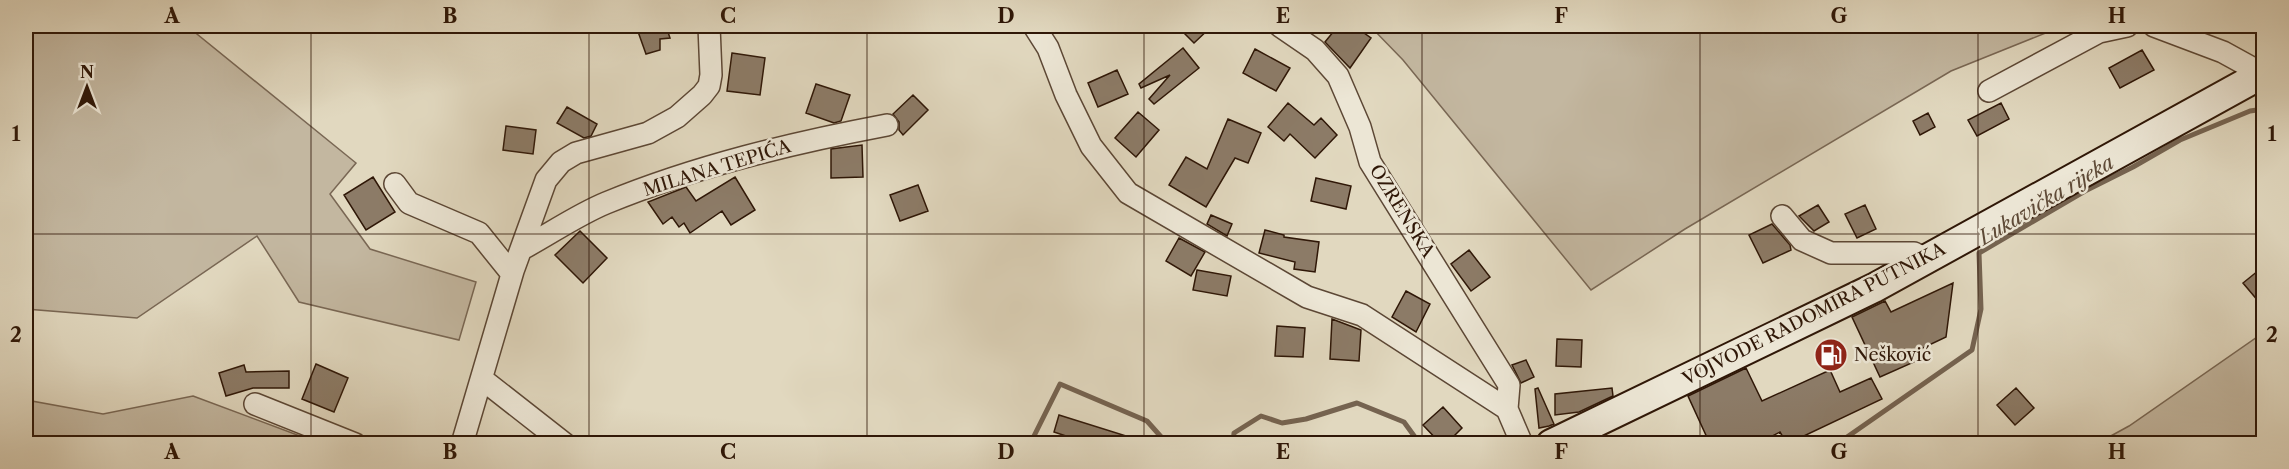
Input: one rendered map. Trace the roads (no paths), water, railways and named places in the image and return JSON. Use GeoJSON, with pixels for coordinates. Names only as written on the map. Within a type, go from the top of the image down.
{"type":"FeatureCollection","features":[{"type":"Feature","properties":{"kind":"main road","name":"VOJVODE RADOMIRA PUTNIKA"},"geometry":{"type":"LineString","coordinates":[[1551,444],[1874,288],[2263,73]]}},
{"type":"Feature","properties":{"kind":"street"},"geometry":{"type":"LineString","coordinates":[[462,444],[512,274],[546,180],[561,162],[576,153],[648,133],[677,117],[702,96],[709,86],[711,75],[709,26]]}},
{"type":"Feature","properties":{"kind":"street"},"geometry":{"type":"LineString","coordinates":[[1034,26],[1048,48],[1066,95],[1091,146],[1128,193],[1307,297],[1362,315],[1508,409],[1522,444]]}},
{"type":"Feature","properties":{"kind":"street","name":"OZRENSKA"},"geometry":{"type":"LineString","coordinates":[[1280,26],[1315,50],[1338,76],[1360,128],[1370,162],[1509,385],[1508,409]]}},
{"type":"Feature","properties":{"kind":"street"},"geometry":{"type":"LineString","coordinates":[[1989,91],[2099,32],[2127,26]]}},
{"type":"Feature","properties":{"kind":"street"},"geometry":{"type":"LineString","coordinates":[[2154,26],[2223,52],[2263,73]]}},
{"type":"Feature","properties":{"kind":"street","name":"MILANA TEPIĆA"},"geometry":{"type":"LineString","coordinates":[[522,249],[604,204],[682,175],[818,138],[887,125]]}},
{"type":"Feature","properties":{"kind":"street"},"geometry":{"type":"LineString","coordinates":[[395,184],[409,202],[479,232],[512,274]]}},
{"type":"Feature","properties":{"kind":"street"},"geometry":{"type":"LineString","coordinates":[[1782,216],[1802,240],[1831,252],[1914,253],[1926,259]]}},
{"type":"Feature","properties":{"kind":"street"},"geometry":{"type":"LineString","coordinates":[[482,379],[565,444]]}},
{"type":"Feature","properties":{"kind":"street"},"geometry":{"type":"LineString","coordinates":[[255,404],[355,444]]}},
{"type":"Feature","properties":{"kind":"waterway","name":"Lukavička rijeka"},"geometry":{"type":"LineString","coordinates":[[1837,444],[1972,350],[1981,309],[1979,253],[2085,191],[2180,140],[2250,111],[2264,109]]}},
{"type":"Feature","properties":{"kind":"waterway","name":"Lukavička rijeka"},"geometry":{"type":"LineString","coordinates":[[1030,444],[1060,384],[1147,421],[1163,439],[1159,444]]}},
{"type":"Feature","properties":{"kind":"waterway","name":"Lukavička rijeka"},"geometry":{"type":"LineString","coordinates":[[1233,444],[1234,433],[1261,416],[1282,423],[1306,419],[1357,403],[1404,422],[1420,444]]}},
{"type":"Feature","properties":{"kind":"place","name":"Nešković"},"geometry":{"type":"Point","coordinates":[1831,355]}}]}
